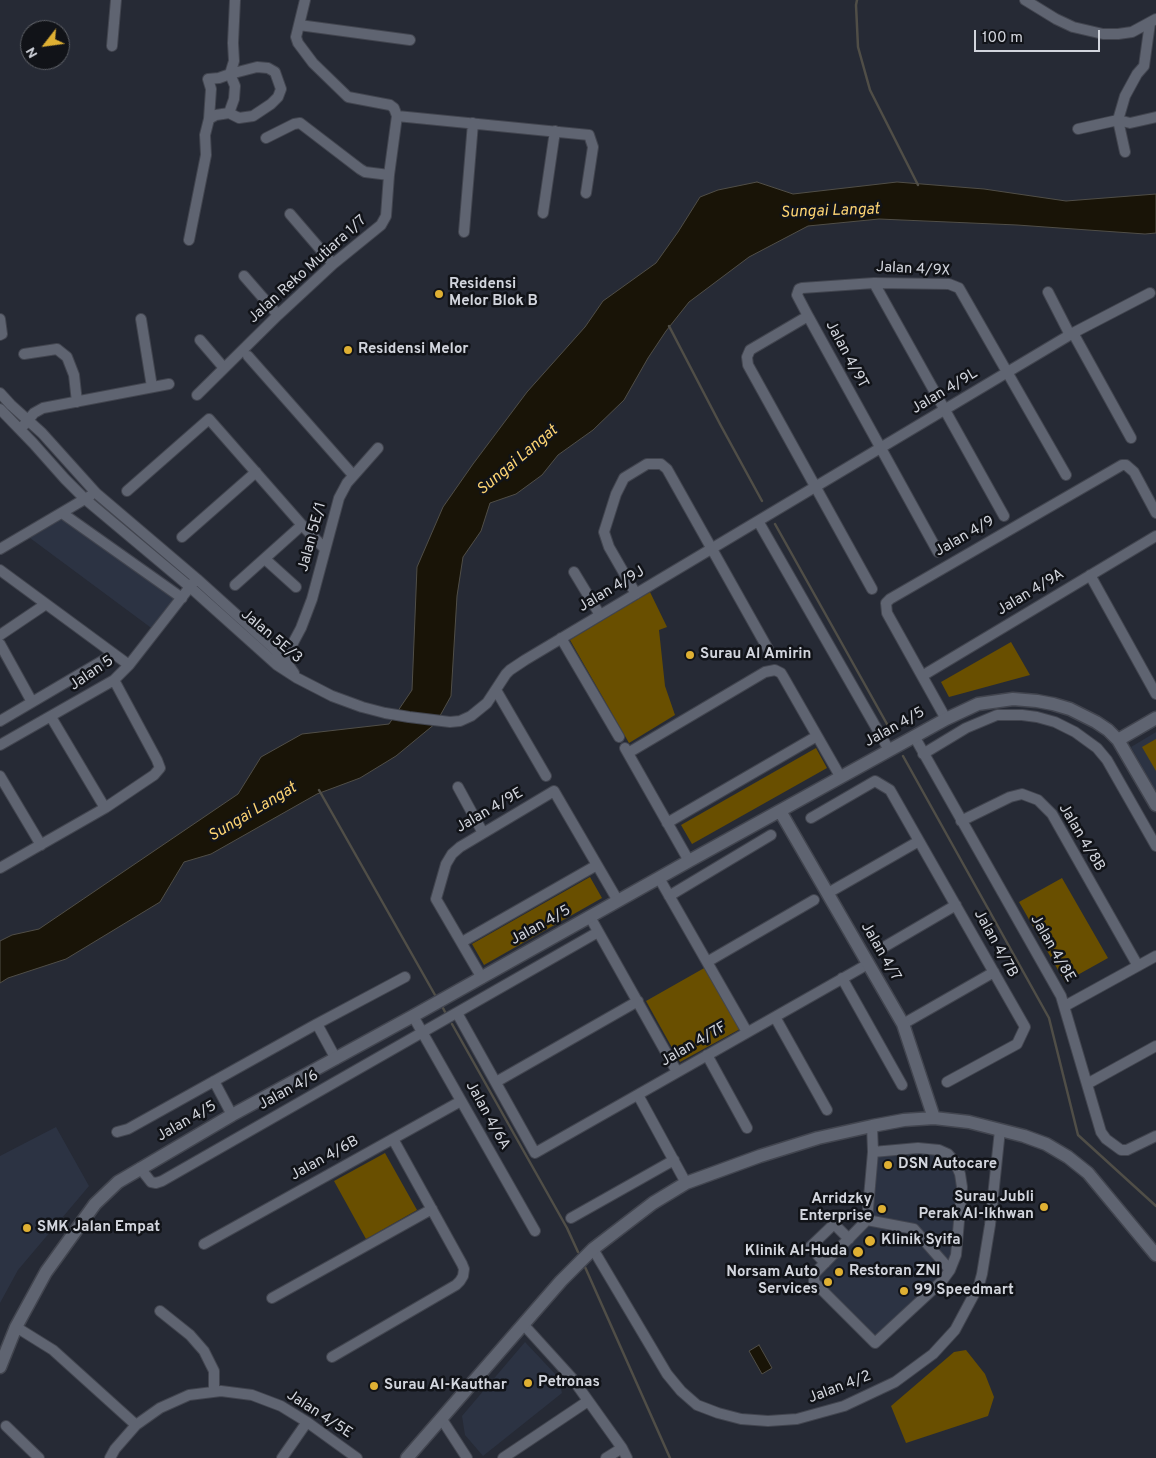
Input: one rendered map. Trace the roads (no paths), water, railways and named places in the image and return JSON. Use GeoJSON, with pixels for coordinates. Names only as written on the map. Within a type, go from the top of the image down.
{"type":"FeatureCollection","features":[{"type":"Feature","properties":{"kind":"street"},"geometry":{"type":"LineString","coordinates":[[112,46],[116,0]]}},
{"type":"Feature","properties":{"kind":"street"},"geometry":{"type":"LineString","coordinates":[[229,113],[234,99],[235,86],[230,74],[234,61],[235,0]]}},
{"type":"Feature","properties":{"kind":"street"},"geometry":{"type":"LineString","coordinates":[[305,0],[296,37],[298,43],[313,63],[348,97],[390,105],[394,108],[397,116],[589,135],[593,147],[586,193]]}},
{"type":"Feature","properties":{"kind":"street"},"geometry":{"type":"LineString","coordinates":[[1025,0],[1073,27],[1103,34],[1132,32],[1153,21]]}},
{"type":"Feature","properties":{"kind":"street"},"geometry":{"type":"LineString","coordinates":[[1125,152],[1118,120],[1125,96],[1137,74],[1144,66],[1153,21]]}},
{"type":"Feature","properties":{"kind":"street"},"geometry":{"type":"LineString","coordinates":[[299,25],[410,40]]}},
{"type":"Feature","properties":{"kind":"street"},"geometry":{"type":"LineString","coordinates":[[189,240],[206,155],[205,135],[209,119],[211,89],[208,78],[219,78],[257,67],[268,68],[275,72],[281,89],[278,96],[270,104],[253,116],[239,118],[229,113],[216,115],[209,119]]}},
{"type":"Feature","properties":{"kind":"street","name":"Jalan Reko Mutiara 1/7"},"geometry":{"type":"LineString","coordinates":[[197,395],[333,264],[381,225],[386,216],[389,175],[397,116]]}},
{"type":"Feature","properties":{"kind":"street"},"geometry":{"type":"LineString","coordinates":[[1078,130],[1118,120],[1130,123],[1156,117]]}},
{"type":"Feature","properties":{"kind":"street"},"geometry":{"type":"LineString","coordinates":[[266,138],[294,124],[300,123],[365,172],[389,175]]}},
{"type":"Feature","properties":{"kind":"street"},"geometry":{"type":"LineString","coordinates":[[464,232],[473,123]]}},
{"type":"Feature","properties":{"kind":"street"},"geometry":{"type":"LineString","coordinates":[[543,213],[554,131]]}},
{"type":"Feature","properties":{"kind":"street"},"geometry":{"type":"LineString","coordinates":[[290,214],[333,264]]}},
{"type":"Feature","properties":{"kind":"street"},"geometry":{"type":"LineString","coordinates":[[244,276],[278,315]]}},
{"type":"Feature","properties":{"kind":"street"},"geometry":{"type":"LineString","coordinates":[[874,282],[1004,516]]}},
{"type":"Feature","properties":{"kind":"street","name":"Jalan 4/9X"},"geometry":{"type":"LineString","coordinates":[[808,316],[797,295],[799,289],[835,284],[874,282],[949,284],[959,288],[1008,372]]}},
{"type":"Feature","properties":{"kind":"street"},"geometry":{"type":"LineString","coordinates":[[1048,292],[1131,438]]}},
{"type":"Feature","properties":{"kind":"street","name":"Jalan 4/9L"},"geometry":{"type":"LineString","coordinates":[[755,523],[1072,334],[1150,293]]}},
{"type":"Feature","properties":{"kind":"street","name":"Jalan 4/9T"},"geometry":{"type":"LineString","coordinates":[[815,487],[748,365],[747,357],[750,350],[808,316],[938,552]]}},
{"type":"Feature","properties":{"kind":"street"},"geometry":{"type":"LineString","coordinates":[[0,319],[2,334],[0,336]]}},
{"type":"Feature","properties":{"kind":"street"},"geometry":{"type":"LineString","coordinates":[[141,319],[152,387]]}},
{"type":"Feature","properties":{"kind":"street"},"geometry":{"type":"LineString","coordinates":[[200,340],[224,368]]}},
{"type":"Feature","properties":{"kind":"street"},"geometry":{"type":"LineString","coordinates":[[24,354],[57,349],[67,357],[74,375],[77,402]]}},
{"type":"Feature","properties":{"kind":"street"},"geometry":{"type":"LineString","coordinates":[[248,356],[353,476]]}},
{"type":"Feature","properties":{"kind":"street"},"geometry":{"type":"LineString","coordinates":[[1008,372],[1066,475]]}},
{"type":"Feature","properties":{"kind":"street"},"geometry":{"type":"LineString","coordinates":[[20,430],[34,413],[43,408],[169,384]]}},
{"type":"Feature","properties":{"kind":"street","name":"Jalan 5E/3"},"geometry":{"type":"LineString","coordinates":[[0,393],[29,420],[96,493],[297,678]]}},
{"type":"Feature","properties":{"kind":"street","name":"Jalan 5E/3"},"geometry":{"type":"LineString","coordinates":[[0,409],[64,479],[85,499],[194,583],[270,646],[280,661],[289,667],[297,678]]}},
{"type":"Feature","properties":{"kind":"street"},"geometry":{"type":"LineString","coordinates":[[127,491],[210,419],[325,549]]}},
{"type":"Feature","properties":{"kind":"street","name":"Jalan 5E/1"},"geometry":{"type":"LineString","coordinates":[[280,661],[292,645],[301,628],[312,598],[339,498],[353,476],[378,448]]}},
{"type":"Feature","properties":{"kind":"street"},"geometry":{"type":"LineString","coordinates":[[636,594],[610,547],[604,532],[616,494],[624,478],[647,464],[661,464],[667,469],[768,649]]}},
{"type":"Feature","properties":{"kind":"street","name":"Jalan 4/9"},"geometry":{"type":"LineString","coordinates":[[946,719],[887,612],[886,603],[890,598],[1122,464],[1134,472],[1156,513]]}},
{"type":"Feature","properties":{"kind":"street"},"geometry":{"type":"LineString","coordinates":[[182,537],[256,472]]}},
{"type":"Feature","properties":{"kind":"street"},"geometry":{"type":"LineString","coordinates":[[815,487],[872,589]]}},
{"type":"Feature","properties":{"kind":"street"},"geometry":{"type":"LineString","coordinates":[[0,549],[96,493]]}},
{"type":"Feature","properties":{"kind":"street"},"geometry":{"type":"LineString","coordinates":[[62,513],[182,598]]}},
{"type":"Feature","properties":{"kind":"street"},"geometry":{"type":"LineString","coordinates":[[755,523],[889,750]]}},
{"type":"Feature","properties":{"kind":"street","name":"Jalan 4/9J"},"geometry":{"type":"LineString","coordinates":[[297,678],[332,696],[362,707],[385,713],[450,722],[460,721],[471,716],[487,703],[510,670],[755,523]]}},
{"type":"Feature","properties":{"kind":"street"},"geometry":{"type":"LineString","coordinates":[[235,585],[302,525]]}},
{"type":"Feature","properties":{"kind":"street","name":"Jalan 4/9A"},"geometry":{"type":"LineString","coordinates":[[922,676],[1156,536]]}},
{"type":"Feature","properties":{"kind":"street"},"geometry":{"type":"LineString","coordinates":[[265,559],[296,587]]}},
{"type":"Feature","properties":{"kind":"street"},"geometry":{"type":"LineString","coordinates":[[0,570],[130,666]]}},
{"type":"Feature","properties":{"kind":"street"},"geometry":{"type":"LineString","coordinates":[[574,572],[600,615]]}},
{"type":"Feature","properties":{"kind":"street"},"geometry":{"type":"LineString","coordinates":[[1090,575],[1156,694]]}},
{"type":"Feature","properties":{"kind":"street","name":"Jalan 5"},"geometry":{"type":"LineString","coordinates":[[0,745],[114,680],[130,666],[194,583]]}},
{"type":"Feature","properties":{"kind":"street"},"geometry":{"type":"LineString","coordinates":[[0,635],[46,604]]}},
{"type":"Feature","properties":{"kind":"street"},"geometry":{"type":"LineString","coordinates":[[561,638],[689,861]]}},
{"type":"Feature","properties":{"kind":"street"},"geometry":{"type":"LineString","coordinates":[[0,644],[32,702]]}},
{"type":"Feature","properties":{"kind":"street"},"geometry":{"type":"LineString","coordinates":[[270,646],[292,645]]}},
{"type":"Feature","properties":{"kind":"street","name":"Jalan 5E/1"},"geometry":{"type":"LineString","coordinates":[[289,667],[292,645]]}},
{"type":"Feature","properties":{"kind":"street"},"geometry":{"type":"LineString","coordinates":[[0,721],[114,654]]}},
{"type":"Feature","properties":{"kind":"street"},"geometry":{"type":"LineString","coordinates":[[624,746],[765,672],[775,670],[784,678],[840,776]]}},
{"type":"Feature","properties":{"kind":"street"},"geometry":{"type":"LineString","coordinates":[[0,868],[104,808],[154,775],[160,768],[158,760],[114,680]]}},
{"type":"Feature","properties":{"kind":"street"},"geometry":{"type":"LineString","coordinates":[[496,690],[546,776]]}},
{"type":"Feature","properties":{"kind":"street","name":"Jalan 4/5"},"geometry":{"type":"LineString","coordinates":[[0,1367],[16,1327],[46,1272],[90,1210],[118,1182],[232,1115],[482,978],[840,776],[946,719],[978,704],[1012,699],[1054,704],[1083,715],[1108,730],[1118,740],[1156,805]]}},
{"type":"Feature","properties":{"kind":"street"},"geometry":{"type":"LineString","coordinates":[[923,754],[966,728],[997,715],[1022,715],[1055,722],[1075,732],[1097,748],[1107,760],[1156,846]]}},
{"type":"Feature","properties":{"kind":"street"},"geometry":{"type":"LineString","coordinates":[[51,717],[104,808]]}},
{"type":"Feature","properties":{"kind":"street"},"geometry":{"type":"LineString","coordinates":[[1118,740],[1156,718]]}},
{"type":"Feature","properties":{"kind":"street"},"geometry":{"type":"LineString","coordinates":[[668,823],[816,736]]}},
{"type":"Feature","properties":{"kind":"street","name":"Jalan 4/8E"},"geometry":{"type":"LineString","coordinates":[[914,736],[1061,996],[1101,1132],[1106,1139],[1121,1150],[1127,1150],[1156,1136]]}},
{"type":"Feature","properties":{"kind":"street"},"geometry":{"type":"LineString","coordinates":[[0,776],[41,845]]}},
{"type":"Feature","properties":{"kind":"street","name":"Jalan 4/7B"},"geometry":{"type":"LineString","coordinates":[[811,818],[875,781],[890,790],[1025,1027],[1017,1044],[947,1082]]}},
{"type":"Feature","properties":{"kind":"street"},"geometry":{"type":"LineString","coordinates":[[458,788],[483,833]]}},
{"type":"Feature","properties":{"kind":"street","name":"Jalan 4/9E"},"geometry":{"type":"LineString","coordinates":[[482,978],[436,899],[446,864],[452,854],[460,847],[554,790],[618,901]]}},
{"type":"Feature","properties":{"kind":"street","name":"Jalan 4/8B"},"geometry":{"type":"LineString","coordinates":[[961,821],[1010,797],[1022,794],[1038,800],[1052,814],[1138,966]]}},
{"type":"Feature","properties":{"kind":"street","name":"Jalan 4/7"},"geometry":{"type":"LineString","coordinates":[[780,811],[903,1024],[934,1118]]}},
{"type":"Feature","properties":{"kind":"street"},"geometry":{"type":"LineString","coordinates":[[669,896],[772,835]]}},
{"type":"Feature","properties":{"kind":"street"},"geometry":{"type":"LineString","coordinates":[[828,893],[920,841]]}},
{"type":"Feature","properties":{"kind":"street"},"geometry":{"type":"LineString","coordinates":[[462,942],[597,865]]}},
{"type":"Feature","properties":{"kind":"street"},"geometry":{"type":"LineString","coordinates":[[659,878],[748,1032]]}},
{"type":"Feature","properties":{"kind":"street"},"geometry":{"type":"LineString","coordinates":[[707,962],[814,900]]}},
{"type":"Feature","properties":{"kind":"street"},"geometry":{"type":"LineString","coordinates":[[884,947],[956,905]]}},
{"type":"Feature","properties":{"kind":"street"},"geometry":{"type":"LineString","coordinates":[[590,917],[678,1072]]}},
{"type":"Feature","properties":{"kind":"street","name":"Jalan 4/6"},"geometry":{"type":"LineString","coordinates":[[140,1168],[152,1182],[162,1182],[239,1136],[598,932]]}},
{"type":"Feature","properties":{"kind":"street"},"geometry":{"type":"LineString","coordinates":[[1065,1006],[1156,956]]}},
{"type":"Feature","properties":{"kind":"street","name":"Jalan 4/7F"},"geometry":{"type":"LineString","coordinates":[[496,1082],[535,1153],[868,964]]}},
{"type":"Feature","properties":{"kind":"street"},"geometry":{"type":"LineString","coordinates":[[903,1024],[994,972]]}},
{"type":"Feature","properties":{"kind":"street"},"geometry":{"type":"LineString","coordinates":[[117,1132],[128,1129],[404,977]]}},
{"type":"Feature","properties":{"kind":"street"},"geometry":{"type":"LineString","coordinates":[[842,978],[902,1085]]}},
{"type":"Feature","properties":{"kind":"street"},"geometry":{"type":"LineString","coordinates":[[457,1013],[496,1082],[638,1001]]}},
{"type":"Feature","properties":{"kind":"street","name":"Jalan 4/6A"},"geometry":{"type":"LineString","coordinates":[[413,1016],[535,1231]]}},
{"type":"Feature","properties":{"kind":"street"},"geometry":{"type":"LineString","coordinates":[[775,1017],[827,1110]]}},
{"type":"Feature","properties":{"kind":"street"},"geometry":{"type":"LineString","coordinates":[[317,1024],[336,1058]]}},
{"type":"Feature","properties":{"kind":"street"},"geometry":{"type":"LineString","coordinates":[[1087,1084],[1156,1046]]}},
{"type":"Feature","properties":{"kind":"street"},"geometry":{"type":"LineString","coordinates":[[707,1056],[747,1128]]}},
{"type":"Feature","properties":{"kind":"street"},"geometry":{"type":"LineString","coordinates":[[214,1081],[232,1115]]}},
{"type":"Feature","properties":{"kind":"street"},"geometry":{"type":"LineString","coordinates":[[638,1095],[686,1183]]}},
{"type":"Feature","properties":{"kind":"street","name":"Jalan 4/6B"},"geometry":{"type":"LineString","coordinates":[[204,1244],[461,1101]]}},
{"type":"Feature","properties":{"kind":"street"},"geometry":{"type":"LineString","coordinates":[[407,1458],[561,1281],[594,1249],[653,1203],[686,1183],[760,1156],[818,1138],[904,1120],[934,1118],[969,1122],[1024,1136],[1046,1144],[1068,1157],[1088,1173],[1156,1256]]}},
{"type":"Feature","properties":{"kind":"street"},"geometry":{"type":"LineString","coordinates":[[872,1126],[873,1152],[868,1220],[814,1274],[814,1282],[875,1343],[942,1281],[950,1270],[956,1255],[962,1188],[960,1174],[955,1162],[948,1154],[939,1150],[918,1148],[873,1152]]}},
{"type":"Feature","properties":{"kind":"street","name":"Jalan 4/2"},"geometry":{"type":"LineString","coordinates":[[594,1249],[667,1374],[681,1391],[697,1405],[741,1420],[768,1421],[797,1419],[844,1406],[895,1382],[933,1354],[955,1330],[981,1280],[990,1225],[1000,1130]]}},
{"type":"Feature","properties":{"kind":"street"},"geometry":{"type":"LineString","coordinates":[[332,1357],[456,1285],[463,1276],[464,1269],[462,1264],[393,1139]]}},
{"type":"Feature","properties":{"kind":"street"},"geometry":{"type":"LineString","coordinates":[[571,1218],[674,1160]]}},
{"type":"Feature","properties":{"kind":"street"},"geometry":{"type":"LineString","coordinates":[[272,1298],[432,1209]]}},
{"type":"Feature","properties":{"kind":"street"},"geometry":{"type":"LineString","coordinates":[[868,1220],[914,1229],[950,1270]]}},
{"type":"Feature","properties":{"kind":"street"},"geometry":{"type":"LineString","coordinates":[[825,1263],[810,1247],[834,1224],[849,1239]]}},
{"type":"Feature","properties":{"kind":"street"},"geometry":{"type":"LineString","coordinates":[[160,1311],[190,1335],[204,1351],[214,1372],[214,1391]]}},
{"type":"Feature","properties":{"kind":"street"},"geometry":{"type":"LineString","coordinates":[[523,1324],[572,1378],[622,1448],[627,1458]]}},
{"type":"Feature","properties":{"kind":"street"},"geometry":{"type":"LineString","coordinates":[[16,1327],[53,1350],[136,1425]]}},
{"type":"Feature","properties":{"kind":"street","name":"Jalan 4/5E"},"geometry":{"type":"LineString","coordinates":[[110,1458],[115,1449],[136,1425],[160,1408],[189,1395],[214,1391],[252,1395],[281,1406],[357,1458]]}},
{"type":"Feature","properties":{"kind":"street"},"geometry":{"type":"LineString","coordinates":[[503,1458],[588,1401]]}},
{"type":"Feature","properties":{"kind":"street"},"geometry":{"type":"LineString","coordinates":[[441,1418],[467,1458]]}},
{"type":"Feature","properties":{"kind":"street"},"geometry":{"type":"LineString","coordinates":[[282,1458],[307,1422]]}},
{"type":"Feature","properties":{"kind":"street"},"geometry":{"type":"LineString","coordinates":[[6,1426],[39,1458]]}},
{"type":"Feature","properties":{"kind":"street"},"geometry":{"type":"LineString","coordinates":[[606,1458],[622,1448]]}},
{"type":"Feature","properties":{"kind":"water","name":"Sungai Langat"},"geometry":{"type":"Polygon","coordinates":[[[757,182],[793,194],[897,182],[984,189],[1066,201],[1156,194],[1156,233],[1145,234],[1017,225],[879,219],[808,226],[749,257],[689,302],[648,358],[624,400],[593,430],[558,455],[542,475],[516,494],[490,503],[481,531],[463,557],[457,596],[451,696],[436,723],[396,756],[360,778],[317,794],[211,854],[184,862],[160,902],[66,959],[8,978],[0,983],[0,941],[12,935],[39,929],[238,794],[261,757],[302,734],[389,724],[412,690],[417,567],[443,507],[527,392],[585,327],[603,301],[656,263],[700,197],[718,190],[757,182]]]}},
{"type":"Feature","properties":{"kind":"water"},"geometry":{"type":"Polygon","coordinates":[[[759,1345],[772,1368],[762,1374],[749,1351],[759,1345]]]}},
{"type":"Feature","properties":{"kind":"waterway"},"geometry":{"type":"LineString","coordinates":[[857,0],[858,47],[870,90],[918,185]]}},
{"type":"Feature","properties":{"kind":"waterway"},"geometry":{"type":"LineString","coordinates":[[669,326],[762,501]]}},
{"type":"Feature","properties":{"kind":"waterway"},"geometry":{"type":"LineString","coordinates":[[775,524],[892,733]]}},
{"type":"Feature","properties":{"kind":"waterway"},"geometry":{"type":"LineString","coordinates":[[903,756],[1049,1018],[1078,1135],[1156,1206]]}},
{"type":"Feature","properties":{"kind":"waterway"},"geometry":{"type":"LineString","coordinates":[[319,790],[435,995]]}},
{"type":"Feature","properties":{"kind":"waterway"},"geometry":{"type":"LineString","coordinates":[[443,1008],[445,1012]]}},
{"type":"Feature","properties":{"kind":"waterway"},"geometry":{"type":"LineString","coordinates":[[452,1024],[567,1228],[578,1252]]}},
{"type":"Feature","properties":{"kind":"waterway"},"geometry":{"type":"LineString","coordinates":[[585,1267],[670,1458]]}},
{"type":"Feature","properties":{"kind":"place","name":"Residensi Melor Blok B"},"geometry":{"type":"Point","coordinates":[439,294]}},
{"type":"Feature","properties":{"kind":"place","name":"Residensi Melor"},"geometry":{"type":"Point","coordinates":[348,350]}},
{"type":"Feature","properties":{"kind":"place","name":"Surau Al Amirin"},"geometry":{"type":"Point","coordinates":[690,655]}},
{"type":"Feature","properties":{"kind":"place","name":"DSN Autocare"},"geometry":{"type":"Point","coordinates":[888,1165]}},
{"type":"Feature","properties":{"kind":"place","name":"Surau Jubli Perak Al-Ikhwan"},"geometry":{"type":"Point","coordinates":[1044,1207]}},
{"type":"Feature","properties":{"kind":"place","name":"Arridzky Enterprise"},"geometry":{"type":"Point","coordinates":[882,1209]}},
{"type":"Feature","properties":{"kind":"place","name":"SMK Jalan Empat"},"geometry":{"type":"Point","coordinates":[27,1228]}},
{"type":"Feature","properties":{"kind":"place","name":"Klinik Syifa"},"geometry":{"type":"Point","coordinates":[870,1241]}},
{"type":"Feature","properties":{"kind":"place","name":"Klinik Al-Huda"},"geometry":{"type":"Point","coordinates":[858,1252]}},
{"type":"Feature","properties":{"kind":"place","name":"Restoran ZNI"},"geometry":{"type":"Point","coordinates":[839,1272]}},
{"type":"Feature","properties":{"kind":"place","name":"Norsam Auto Services"},"geometry":{"type":"Point","coordinates":[828,1282]}},
{"type":"Feature","properties":{"kind":"place","name":"99 Speedmart"},"geometry":{"type":"Point","coordinates":[904,1291]}},
{"type":"Feature","properties":{"kind":"place","name":"Petronas"},"geometry":{"type":"Point","coordinates":[528,1383]}},
{"type":"Feature","properties":{"kind":"place","name":"Surau Al-Kauthar"},"geometry":{"type":"Point","coordinates":[374,1386]}}]}
